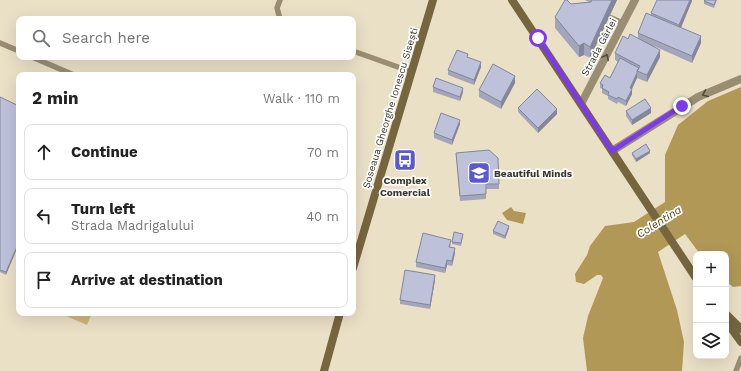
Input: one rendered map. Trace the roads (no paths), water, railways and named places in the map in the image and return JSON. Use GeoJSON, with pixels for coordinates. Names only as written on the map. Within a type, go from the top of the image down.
{"type":"FeatureCollection","features":[{"type":"Feature","properties":{"kind":"street","name":"Șoseaua Gheorghe Ionescu Sisești"},"geometry":{"type":"LineString","coordinates":[[357,241],[412,72],[433,0]]}},
{"type":"Feature","properties":{"kind":"street"},"geometry":{"type":"LineString","coordinates":[[512,0],[693,274]]}},
{"type":"Feature","properties":{"kind":"street","name":"Strada Gârlei"},"geometry":{"type":"LineString","coordinates":[[581,104],[635,0]]}},
{"type":"Feature","properties":{"kind":"street"},"geometry":{"type":"LineString","coordinates":[[612,151],[698,97],[741,79]]}},
{"type":"Feature","properties":{"kind":"street"},"geometry":{"type":"LineString","coordinates":[[324,371],[339,316]]}},
{"type":"Feature","properties":{"kind":"street"},"geometry":{"type":"LineString","coordinates":[[729,317],[739,325]]}},
{"type":"Feature","properties":{"kind":"street"},"geometry":{"type":"LineString","coordinates":[[728,323],[741,342]]}},
{"type":"Feature","properties":{"kind":"lane"},"geometry":{"type":"LineString","coordinates":[[279,16],[277,8],[280,0]]}},
{"type":"Feature","properties":{"kind":"lane"},"geometry":{"type":"LineString","coordinates":[[609,17],[623,24]]}},
{"type":"Feature","properties":{"kind":"lane"},"geometry":{"type":"LineString","coordinates":[[0,44],[16,50]]}},
{"type":"Feature","properties":{"kind":"lane"},"geometry":{"type":"LineString","coordinates":[[356,52],[412,72]]}},
{"type":"Feature","properties":{"kind":"lane"},"geometry":{"type":"LineString","coordinates":[[39,60],[67,72]]}},
{"type":"Feature","properties":{"kind":"lane"},"geometry":{"type":"LineString","coordinates":[[736,371],[741,358]]}},
{"type":"Feature","properties":{"kind":"water","name":"Colentina"},"geometry":{"type":"Polygon","coordinates":[[[741,87],[741,286],[733,287],[729,284],[729,251],[698,251],[685,234],[658,252],[677,310],[684,342],[682,371],[587,371],[583,338],[588,316],[603,278],[601,275],[597,275],[584,284],[576,282],[575,274],[587,255],[590,246],[605,226],[634,222],[665,202],[665,155],[678,125],[708,101],[741,87]]]}},
{"type":"Feature","properties":{"kind":"water"},"geometry":{"type":"Polygon","coordinates":[[[511,207],[514,211],[526,213],[523,224],[507,220],[502,213],[511,207]]]}},
{"type":"Feature","properties":{"kind":"place","name":"Complex Comercial"},"geometry":{"type":"Point","coordinates":[405,160]}},
{"type":"Feature","properties":{"kind":"place","name":"Beautiful Minds"},"geometry":{"type":"Point","coordinates":[479,173]}}]}
